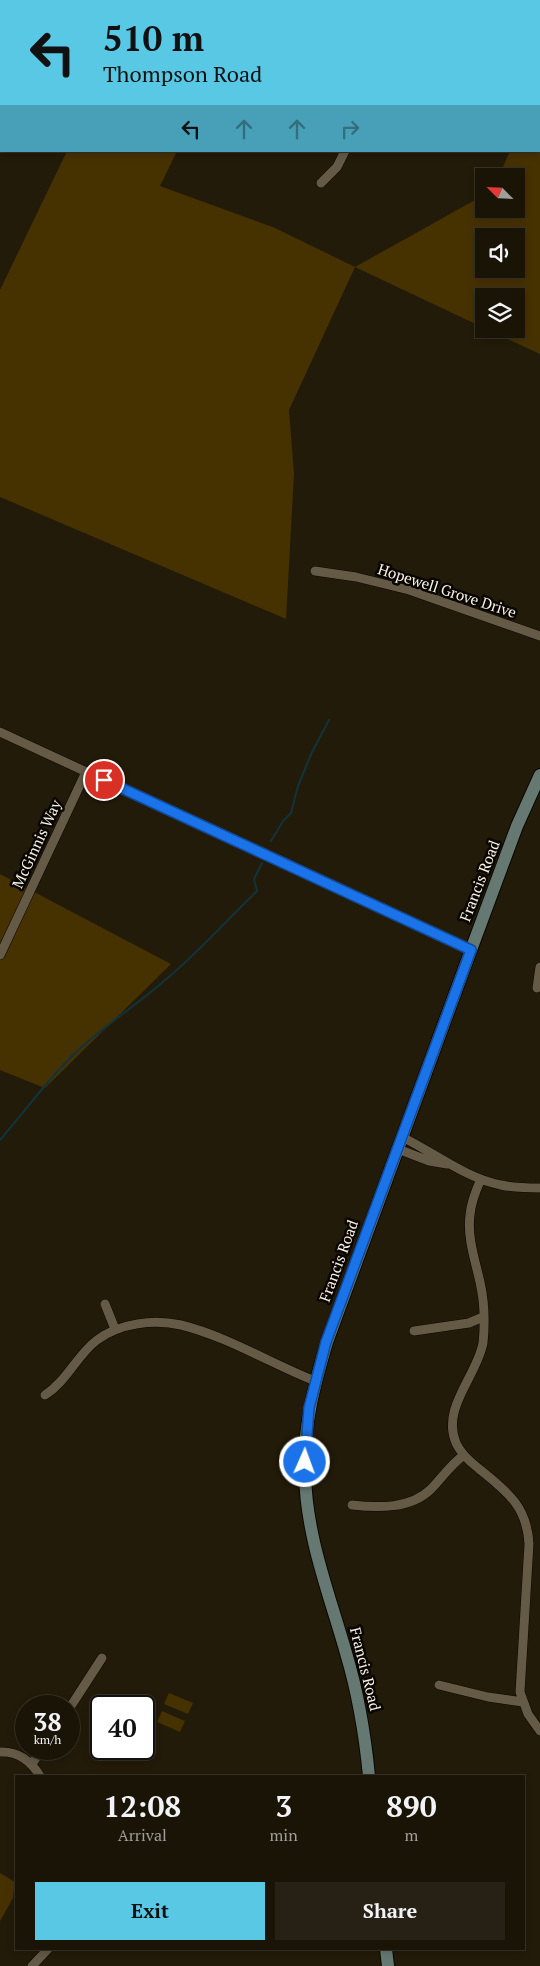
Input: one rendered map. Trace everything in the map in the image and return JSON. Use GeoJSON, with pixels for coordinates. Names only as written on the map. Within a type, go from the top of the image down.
{"type":"FeatureCollection","features":[{"type":"Feature","properties":{"kind":"street"},"geometry":{"type":"LineString","coordinates":[[321,184],[337,167],[344,152]]}},
{"type":"Feature","properties":{"kind":"street","name":"Hopewell Grove Drive"},"geometry":{"type":"LineString","coordinates":[[315,571],[356,577],[409,590],[540,636]]}},
{"type":"Feature","properties":{"kind":"street"},"geometry":{"type":"LineString","coordinates":[[0,732],[471,950]]}},
{"type":"Feature","properties":{"kind":"street","name":"McGinnis Way"},"geometry":{"type":"LineString","coordinates":[[0,955],[86,772]]}},
{"type":"Feature","properties":{"kind":"street","name":"Francis Road"},"geometry":{"type":"LineString","coordinates":[[369,1775],[359,1704],[347,1654],[319,1565],[308,1511],[305,1449],[309,1408],[326,1342],[471,950],[518,826],[540,775]]}},
{"type":"Feature","properties":{"kind":"street"},"geometry":{"type":"LineString","coordinates":[[537,988],[540,966]]}},
{"type":"Feature","properties":{"kind":"street"},"geometry":{"type":"LineString","coordinates":[[402,1137],[482,1179],[499,1185],[517,1188],[540,1188]]}},
{"type":"Feature","properties":{"kind":"street"},"geometry":{"type":"LineString","coordinates":[[398,1150],[429,1161],[452,1164]]}},
{"type":"Feature","properties":{"kind":"street"},"geometry":{"type":"LineString","coordinates":[[482,1179],[474,1195],[470,1215],[470,1231],[480,1284],[483,1343],[474,1369],[454,1410],[452,1421],[456,1442],[464,1455],[507,1492],[517,1504],[526,1523],[529,1544],[520,1692],[528,1714],[540,1731]]}},
{"type":"Feature","properties":{"kind":"street"},"geometry":{"type":"LineString","coordinates":[[105,1304],[116,1329]]}},
{"type":"Feature","properties":{"kind":"street"},"geometry":{"type":"LineString","coordinates":[[414,1331],[468,1323],[483,1316]]}},
{"type":"Feature","properties":{"kind":"street"},"geometry":{"type":"LineString","coordinates":[[46,1395],[92,1345],[116,1329],[143,1322],[180,1325],[216,1337],[315,1381]]}},
{"type":"Feature","properties":{"kind":"street"},"geometry":{"type":"LineString","coordinates":[[352,1504],[384,1506],[405,1504],[415,1500],[428,1491],[451,1464],[464,1455]]}},
{"type":"Feature","properties":{"kind":"street"},"geometry":{"type":"LineString","coordinates":[[78,1695],[102,1658]]}},
{"type":"Feature","properties":{"kind":"street"},"geometry":{"type":"LineString","coordinates":[[439,1685],[488,1697],[523,1702]]}},
{"type":"Feature","properties":{"kind":"street"},"geometry":{"type":"LineString","coordinates":[[0,1752],[20,1756],[32,1764],[39,1775]]}},
{"type":"Feature","properties":{"kind":"street"},"geometry":{"type":"LineString","coordinates":[[32,1764],[35,1760]]}},
{"type":"Feature","properties":{"kind":"street"},"geometry":{"type":"LineString","coordinates":[[32,1966],[47,1950]]}},
{"type":"Feature","properties":{"kind":"street"},"geometry":{"type":"LineString","coordinates":[[386,1950],[388,1966]]}},
{"type":"Feature","properties":{"kind":"shaded area"},"geometry":{"type":"Polygon","coordinates":[[[67,152],[177,152],[160,186],[275,228],[355,267],[289,410],[294,474],[286,619],[0,497],[0,290],[67,152]]]}},
{"type":"Feature","properties":{"kind":"shaded area"},"geometry":{"type":"Polygon","coordinates":[[[510,152],[540,152],[540,354],[505,338],[525,338],[525,288],[475,288],[475,324],[355,267],[475,200],[475,218],[525,218],[525,168],[503,168],[510,152]]]}},
{"type":"Feature","properties":{"kind":"shaded area"},"geometry":{"type":"Polygon","coordinates":[[[0,874],[171,964],[45,1088],[0,1070],[0,874]]]}},
{"type":"Feature","properties":{"kind":"shaded area"},"geometry":{"type":"Polygon","coordinates":[[[169,1693],[193,1703],[188,1714],[164,1704],[169,1693]]]}},
{"type":"Feature","properties":{"kind":"shaded area"},"geometry":{"type":"Polygon","coordinates":[[[162,1711],[185,1721],[180,1732],[157,1722],[162,1711]]]}},
{"type":"Feature","properties":{"kind":"shaded area"},"geometry":{"type":"Polygon","coordinates":[[[0,1873],[15,1882],[13,1898],[0,1921],[0,1873]]]}},
{"type":"Feature","properties":{"kind":"waterway"},"geometry":{"type":"LineString","coordinates":[[271,841],[283,821],[291,813],[298,786],[312,752],[329,720]]}},
{"type":"Feature","properties":{"kind":"waterway"},"geometry":{"type":"LineString","coordinates":[[0,1140],[72,1056],[94,1036],[176,971],[257,891],[254,879],[262,863]]}},
{"type":"Feature","properties":{"kind":"route"},"geometry":{"type":"LineString","coordinates":[[104,780],[471,950],[326,1342],[309,1408],[305,1462]]}}]}
